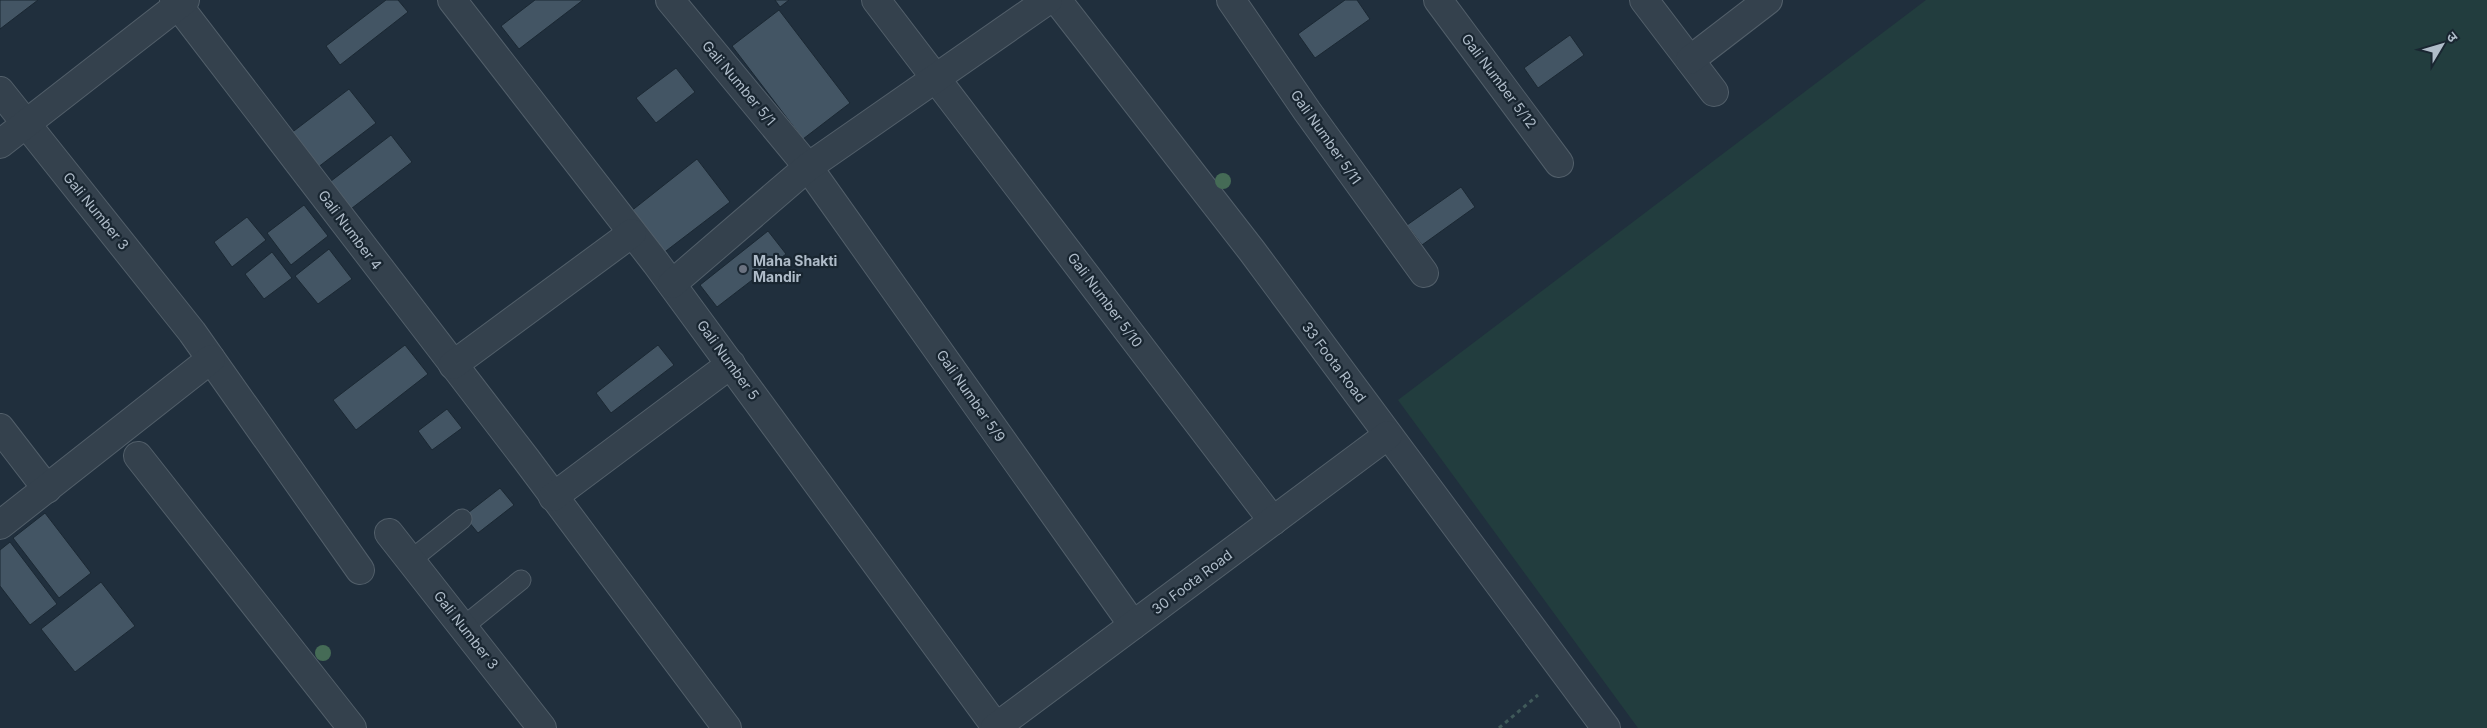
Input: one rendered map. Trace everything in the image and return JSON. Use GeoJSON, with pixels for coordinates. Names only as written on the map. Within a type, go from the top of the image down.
{"type":"FeatureCollection","features":[{"type":"Feature","properties":{"kind":"street","name":"Gali Number 5"},"geometry":{"type":"LineString","coordinates":[[452,0],[672,284],[995,728]]}},
{"type":"Feature","properties":{"kind":"street","name":"Gali Number 5/1"},"geometry":{"type":"LineString","coordinates":[[670,0],[808,167]]}},
{"type":"Feature","properties":{"kind":"street","name":"Gali Number 5/10"},"geometry":{"type":"LineString","coordinates":[[876,0],[1273,522]]}},
{"type":"Feature","properties":{"kind":"street"},"geometry":{"type":"LineString","coordinates":[[672,284],[808,167],[1048,0]]}},
{"type":"Feature","properties":{"kind":"street","name":"33 Foota Road"},"geometry":{"type":"LineString","coordinates":[[1056,0],[1252,251],[1606,728]]}},
{"type":"Feature","properties":{"kind":"street","name":"Gali Number 5/11"},"geometry":{"type":"LineString","coordinates":[[1231,0],[1307,111],[1424,273]]}},
{"type":"Feature","properties":{"kind":"street","name":"Gali Number 5/12"},"geometry":{"type":"LineString","coordinates":[[1438,0],[1559,163]]}},
{"type":"Feature","properties":{"kind":"street"},"geometry":{"type":"LineString","coordinates":[[1644,0],[1714,92]]}},
{"type":"Feature","properties":{"kind":"street"},"geometry":{"type":"LineString","coordinates":[[1690,60],[1768,0]]}},
{"type":"Feature","properties":{"kind":"street"},"geometry":{"type":"LineString","coordinates":[[0,144],[179,2]]}},
{"type":"Feature","properties":{"kind":"street","name":"Gali Number 4"},"geometry":{"type":"LineString","coordinates":[[179,2],[554,497],[726,728]]}},
{"type":"Feature","properties":{"kind":"street","name":"Gali Number 3"},"geometry":{"type":"LineString","coordinates":[[0,91],[192,332],[360,570]]}},
{"type":"Feature","properties":{"kind":"street","name":"Gali Number 5/9"},"geometry":{"type":"LineString","coordinates":[[808,167],[1133,625]]}},
{"type":"Feature","properties":{"kind":"street"},"geometry":{"type":"LineString","coordinates":[[453,365],[632,233]]}},
{"type":"Feature","properties":{"kind":"street"},"geometry":{"type":"LineString","coordinates":[[0,525],[211,359]]}},
{"type":"Feature","properties":{"kind":"street"},"geometry":{"type":"LineString","coordinates":[[554,497],[731,364]]}},
{"type":"Feature","properties":{"kind":"street"},"geometry":{"type":"LineString","coordinates":[[0,428],[46,488]]}},
{"type":"Feature","properties":{"kind":"street","name":"30 Foota Road"},"geometry":{"type":"LineString","coordinates":[[995,728],[1388,435]]}},
{"type":"Feature","properties":{"kind":"street"},"geometry":{"type":"LineString","coordinates":[[138,456],[352,728]]}},
{"type":"Feature","properties":{"kind":"street","name":"Gali Number 3"},"geometry":{"type":"LineString","coordinates":[[389,532],[542,728]]}},
{"type":"Feature","properties":{"kind":"lane"},"geometry":{"type":"LineString","coordinates":[[411,560],[462,519]]}},
{"type":"Feature","properties":{"kind":"lane"},"geometry":{"type":"LineString","coordinates":[[463,627],[521,580]]}},
{"type":"Feature","properties":{"kind":"path"},"geometry":{"type":"LineString","coordinates":[[1499,728],[1566,673]]}},
{"type":"Feature","properties":{"kind":"green space"},"geometry":{"type":"Polygon","coordinates":[[[1926,0],[2487,0],[2487,728],[1638,728],[1398,400],[1926,0]]]}},
{"type":"Feature","properties":{"kind":"building"},"geometry":{"type":"Polygon","coordinates":[[[0,0],[38,0],[0,29],[0,0]]]}},
{"type":"Feature","properties":{"kind":"building"},"geometry":{"type":"Polygon","coordinates":[[[386,0],[398,0],[408,12],[340,65],[326,46],[386,0]]]}},
{"type":"Feature","properties":{"kind":"building"},"geometry":{"type":"Polygon","coordinates":[[[535,0],[583,0],[519,49],[501,26],[535,0]]]}},
{"type":"Feature","properties":{"kind":"building"},"geometry":{"type":"Polygon","coordinates":[[[775,0],[789,0],[780,7],[775,0]]]}},
{"type":"Feature","properties":{"kind":"building"},"geometry":{"type":"Polygon","coordinates":[[[1345,0],[1357,0],[1370,19],[1315,58],[1298,34],[1345,0]]]}},
{"type":"Feature","properties":{"kind":"building"},"geometry":{"type":"Polygon","coordinates":[[[779,10],[850,103],[803,139],[732,46],[779,10]]]}},
{"type":"Feature","properties":{"kind":"building"},"geometry":{"type":"Polygon","coordinates":[[[1570,35],[1584,55],[1538,88],[1524,68],[1570,35]]]}},
{"type":"Feature","properties":{"kind":"building"},"geometry":{"type":"Polygon","coordinates":[[[676,68],[695,92],[656,123],[636,98],[676,68]]]}},
{"type":"Feature","properties":{"kind":"building"},"geometry":{"type":"Polygon","coordinates":[[[349,89],[376,123],[313,171],[286,137],[349,89]]]}},
{"type":"Feature","properties":{"kind":"building"},"geometry":{"type":"Polygon","coordinates":[[[391,135],[412,162],[343,215],[322,188],[391,135]]]}},
{"type":"Feature","properties":{"kind":"building"},"geometry":{"type":"Polygon","coordinates":[[[697,159],[730,202],[662,254],[630,212],[697,159]]]}},
{"type":"Feature","properties":{"kind":"building"},"geometry":{"type":"Polygon","coordinates":[[[1461,187],[1475,207],[1422,245],[1407,225],[1461,187]]]}},
{"type":"Feature","properties":{"kind":"building"},"geometry":{"type":"Polygon","coordinates":[[[304,205],[328,236],[291,265],[267,233],[304,205]]]}},
{"type":"Feature","properties":{"kind":"building"},"geometry":{"type":"Polygon","coordinates":[[[247,217],[266,240],[232,267],[214,242],[247,217]]]}},
{"type":"Feature","properties":{"kind":"building","name":"Maha Shakti Mandir"},"geometry":{"type":"Polygon","coordinates":[[[768,231],[786,254],[717,307],[700,285],[768,231]]]}},
{"type":"Feature","properties":{"kind":"building"},"geometry":{"type":"Polygon","coordinates":[[[329,249],[352,279],[318,304],[295,276],[329,249]]]}},
{"type":"Feature","properties":{"kind":"building"},"geometry":{"type":"Polygon","coordinates":[[[272,252],[292,278],[264,299],[245,274],[272,252]]]}},
{"type":"Feature","properties":{"kind":"building"},"geometry":{"type":"Polygon","coordinates":[[[405,345],[428,374],[356,430],[333,400],[405,345]]]}},
{"type":"Feature","properties":{"kind":"building"},"geometry":{"type":"Polygon","coordinates":[[[658,345],[674,365],[611,413],[596,393],[658,345]]]}},
{"type":"Feature","properties":{"kind":"building"},"geometry":{"type":"Polygon","coordinates":[[[447,409],[462,428],[432,450],[418,431],[447,409]]]}},
{"type":"Feature","properties":{"kind":"building"},"geometry":{"type":"Polygon","coordinates":[[[500,488],[514,505],[478,533],[464,516],[500,488]]]}},
{"type":"Feature","properties":{"kind":"building"},"geometry":{"type":"Polygon","coordinates":[[[45,513],[91,573],[59,598],[13,538],[45,513]]]}},
{"type":"Feature","properties":{"kind":"building"},"geometry":{"type":"Polygon","coordinates":[[[10,542],[57,604],[30,625],[0,586],[0,550],[10,542]]]}},
{"type":"Feature","properties":{"kind":"building"},"geometry":{"type":"Polygon","coordinates":[[[101,582],[135,626],[75,672],[41,629],[101,582]]]}},
{"type":"Feature","properties":{"kind":"place","name":"Maha Shakti Mandir"},"geometry":{"type":"Point","coordinates":[743,269]}}]}
